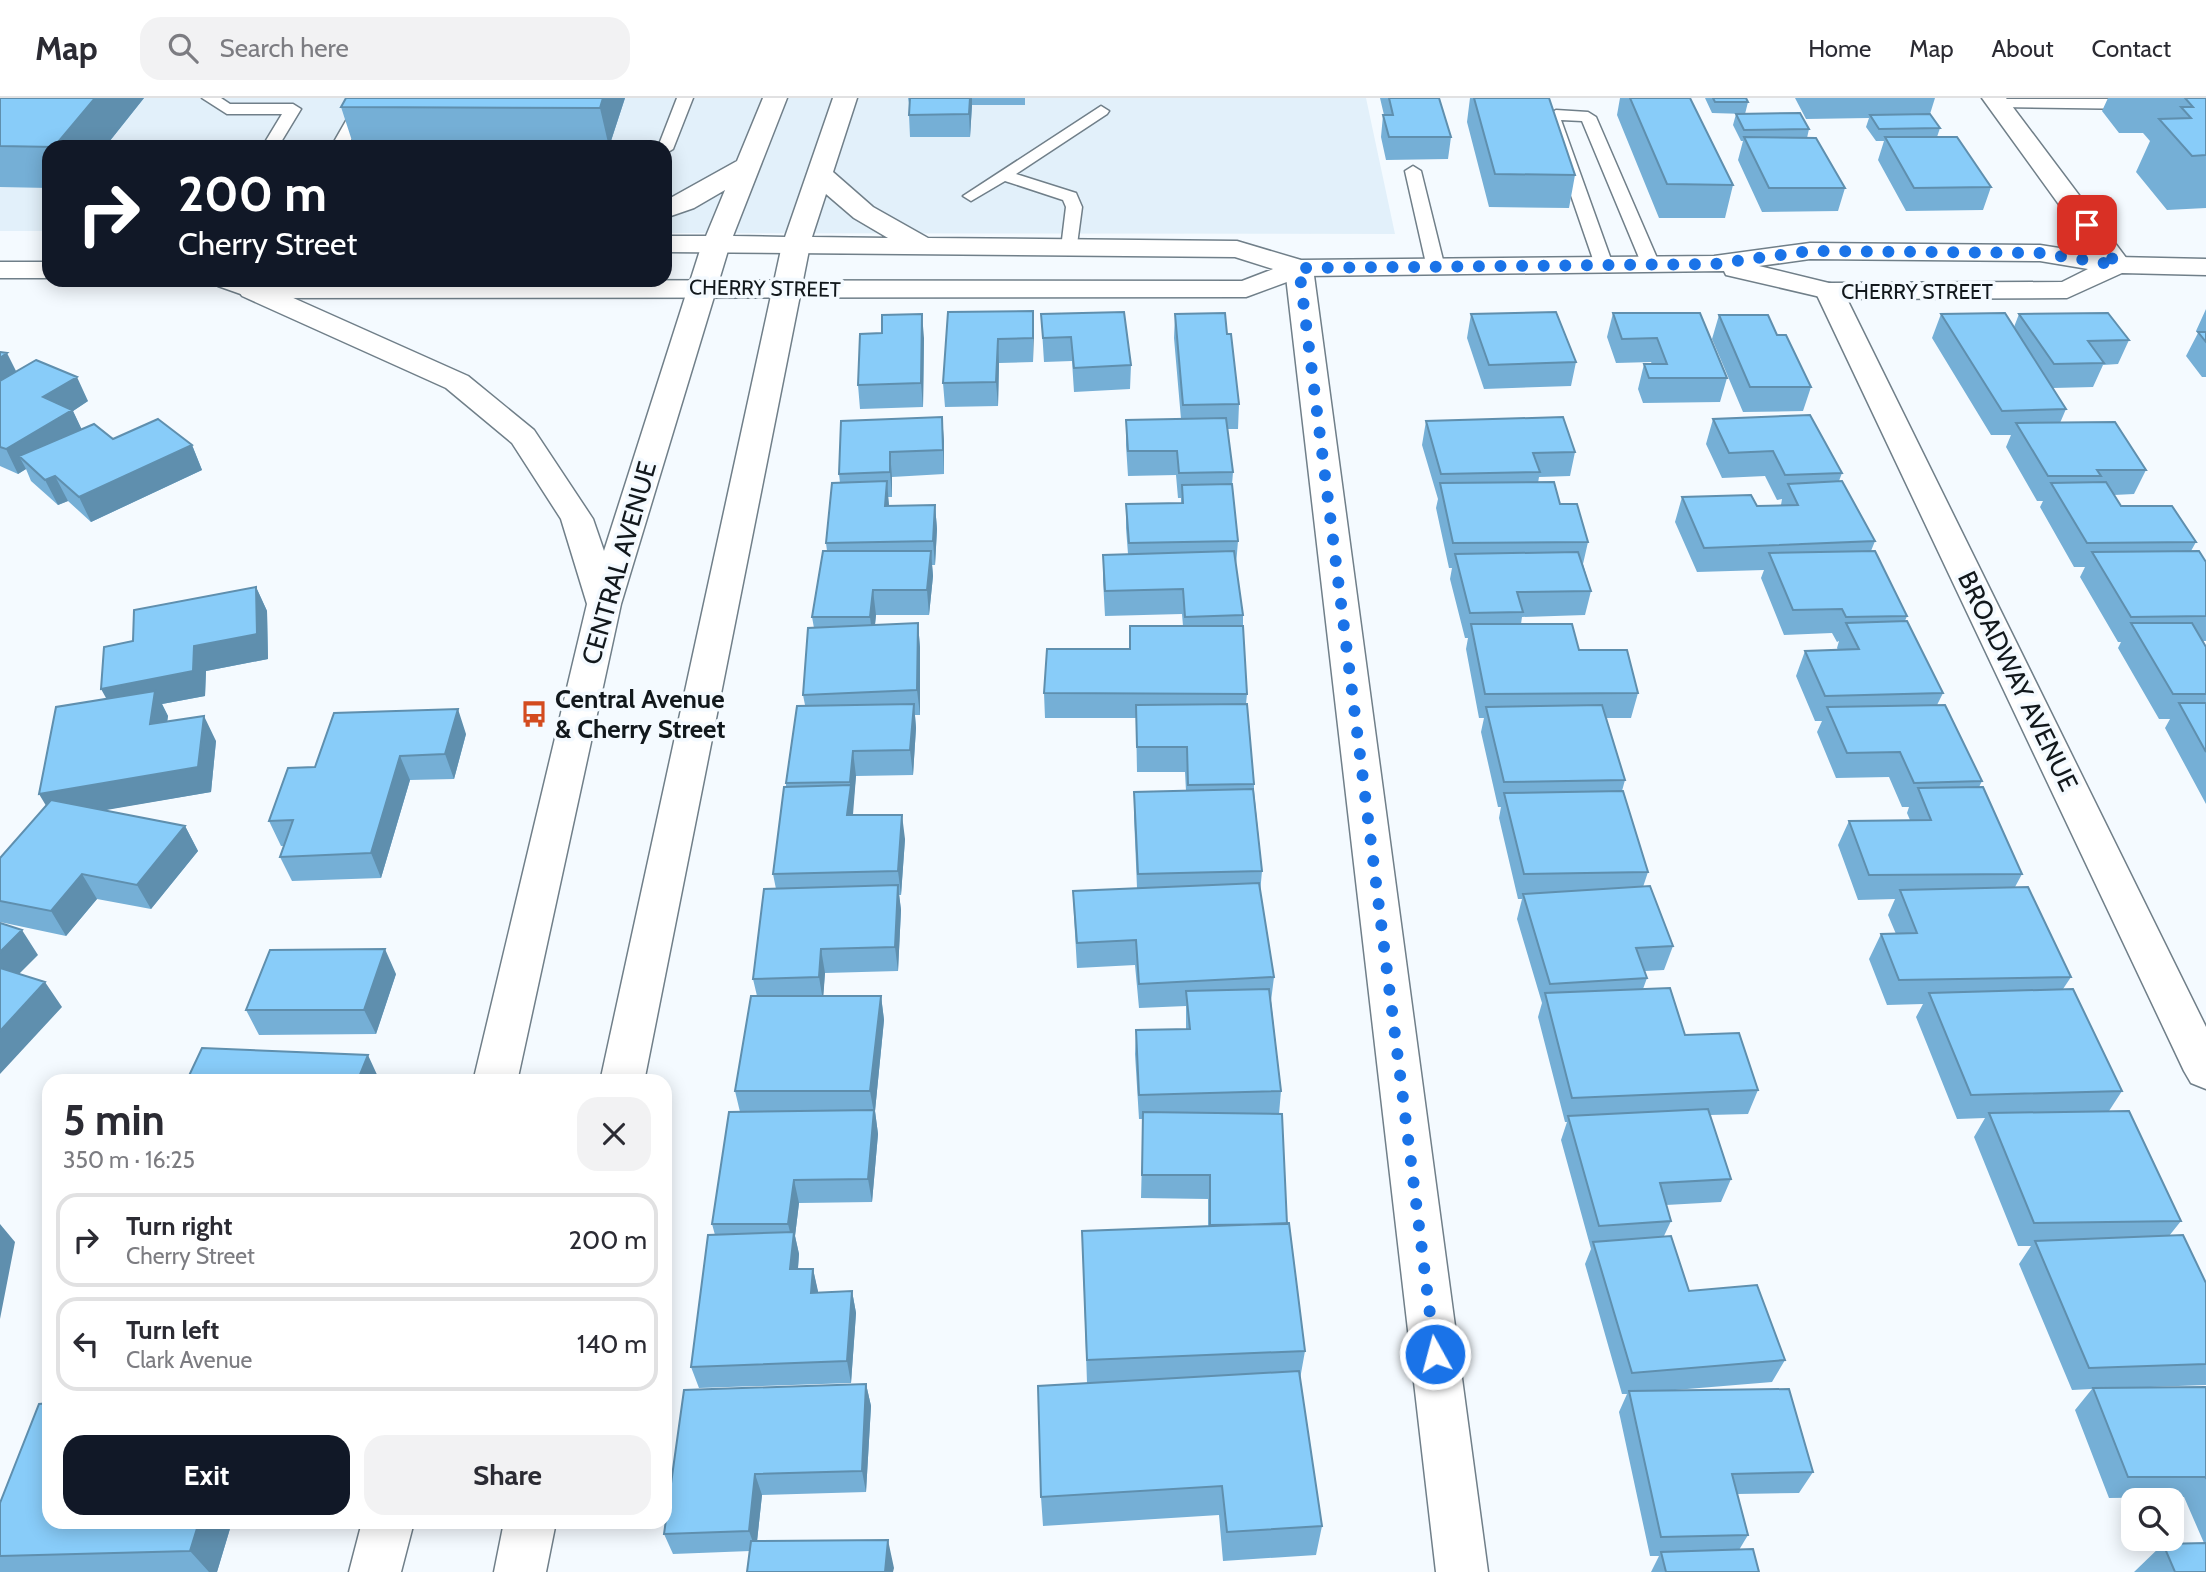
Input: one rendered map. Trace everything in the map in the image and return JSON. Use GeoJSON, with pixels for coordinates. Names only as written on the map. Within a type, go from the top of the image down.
{"type":"FeatureCollection","features":[{"type":"Feature","properties":{"kind":"street","name":"CENTRAL AVENUE"},"geometry":{"type":"LineString","coordinates":[[497,1074],[604,604],[701,287],[775,98]]}},
{"type":"Feature","properties":{"kind":"street"},"geometry":{"type":"LineString","coordinates":[[624,1074],[796,245],[845,98]]}},
{"type":"Feature","properties":{"kind":"street"},"geometry":{"type":"LineString","coordinates":[[1996,100],[2117,265]]}},
{"type":"Feature","properties":{"kind":"street"},"geometry":{"type":"LineString","coordinates":[[672,207],[747,166]]}},
{"type":"Feature","properties":{"kind":"street"},"geometry":{"type":"LineString","coordinates":[[820,173],[848,204],[867,217],[886,228],[934,246]]}},
{"type":"Feature","properties":{"kind":"street","name":"CHERRY STREET"},"geometry":{"type":"LineString","coordinates":[[672,244],[1237,249],[1299,268],[1714,264],[1810,251],[2040,253],[2117,265],[2206,267]]}},
{"type":"Feature","properties":{"kind":"street","name":"CHERRY STREET"},"geometry":{"type":"LineString","coordinates":[[1714,264],[1829,291],[2067,290],[2117,265]]}},
{"type":"Feature","properties":{"kind":"street"},"geometry":{"type":"LineString","coordinates":[[1299,268],[1462,1572]]}},
{"type":"Feature","properties":{"kind":"street","name":"CHERRY STREET"},"geometry":{"type":"LineString","coordinates":[[672,287],[1246,289],[1299,268]]}},
{"type":"Feature","properties":{"kind":"street"},"geometry":{"type":"LineString","coordinates":[[0,270],[42,270]]}},
{"type":"Feature","properties":{"kind":"street"},"geometry":{"type":"LineString","coordinates":[[244,287],[457,382],[523,437],[577,519],[604,604]]}},
{"type":"Feature","properties":{"kind":"street","name":"BROADWAY AVENUE"},"geometry":{"type":"LineString","coordinates":[[1829,291],[2206,1071]]}},
{"type":"Feature","properties":{"kind":"street"},"geometry":{"type":"LineString","coordinates":[[375,1572],[386,1529]]}},
{"type":"Feature","properties":{"kind":"street"},"geometry":{"type":"LineString","coordinates":[[520,1572],[529,1529]]}},
{"type":"Feature","properties":{"kind":"lane"},"geometry":{"type":"LineString","coordinates":[[210,98],[227,109],[293,110],[274,140]]}},
{"type":"Feature","properties":{"kind":"lane"},"geometry":{"type":"LineString","coordinates":[[344,140],[367,98]]}},
{"type":"Feature","properties":{"kind":"lane"},"geometry":{"type":"LineString","coordinates":[[669,140],[685,98]]}},
{"type":"Feature","properties":{"kind":"lane"},"geometry":{"type":"LineString","coordinates":[[1996,100],[2149,104]]}},
{"type":"Feature","properties":{"kind":"lane"},"geometry":{"type":"LineString","coordinates":[[971,196],[1101,111]]}},
{"type":"Feature","properties":{"kind":"lane"},"geometry":{"type":"LineString","coordinates":[[1604,265],[1552,117],[1556,115],[1588,117],[1651,265]]}},
{"type":"Feature","properties":{"kind":"lane"},"geometry":{"type":"LineString","coordinates":[[1413,171],[1436,268]]}},
{"type":"Feature","properties":{"kind":"lane"},"geometry":{"type":"LineString","coordinates":[[1003,176],[1070,197],[1074,207],[1070,248]]}},
{"type":"Feature","properties":{"kind":"shaded area"},"geometry":{"type":"Polygon","coordinates":[[[0,98],[1366,98],[1395,234],[672,233],[672,140],[42,140],[42,231],[0,231],[0,98]]]}},
{"type":"Feature","properties":{"kind":"building"},"geometry":{"type":"Polygon","coordinates":[[[0,98],[95,98],[60,140],[42,140],[42,147],[0,146],[0,98]]]}},
{"type":"Feature","properties":{"kind":"building"},"geometry":{"type":"Polygon","coordinates":[[[346,98],[603,98],[600,108],[341,107],[346,98]]]}},
{"type":"Feature","properties":{"kind":"building"},"geometry":{"type":"Polygon","coordinates":[[[910,98],[970,98],[969,114],[909,115],[910,98]]]}},
{"type":"Feature","properties":{"kind":"building"},"geometry":{"type":"Polygon","coordinates":[[[1389,98],[1439,98],[1451,137],[1389,137],[1383,115],[1393,115],[1389,98]]]}},
{"type":"Feature","properties":{"kind":"building"},"geometry":{"type":"Polygon","coordinates":[[[1474,98],[1549,98],[1575,175],[1495,174],[1474,98]]]}},
{"type":"Feature","properties":{"kind":"building"},"geometry":{"type":"Polygon","coordinates":[[[1630,98],[1690,98],[1733,185],[1667,184],[1630,98]]]}},
{"type":"Feature","properties":{"kind":"building"},"geometry":{"type":"Polygon","coordinates":[[[1713,98],[1746,98],[1748,102],[1715,102],[1713,98]]]}},
{"type":"Feature","properties":{"kind":"building"},"geometry":{"type":"Polygon","coordinates":[[[2185,98],[2206,98],[2206,155],[2192,156],[2159,119],[2191,118],[2181,107],[2193,107],[2185,98]]]}},
{"type":"Feature","properties":{"kind":"building"},"geometry":{"type":"Polygon","coordinates":[[[1800,113],[1809,129],[1744,130],[1736,114],[1800,113]]]}},
{"type":"Feature","properties":{"kind":"building"},"geometry":{"type":"Polygon","coordinates":[[[1930,114],[1940,128],[1879,129],[1870,115],[1930,114]]]}},
{"type":"Feature","properties":{"kind":"building"},"geometry":{"type":"Polygon","coordinates":[[[1744,137],[1816,138],[1845,188],[1769,188],[1744,137]]]}},
{"type":"Feature","properties":{"kind":"building"},"geometry":{"type":"Polygon","coordinates":[[[1885,137],[1957,137],[1991,187],[1914,188],[1885,137]]]}},
{"type":"Feature","properties":{"kind":"building"},"geometry":{"type":"Polygon","coordinates":[[[1033,311],[1033,338],[998,339],[996,382],[943,383],[948,312],[1033,311]]]}},
{"type":"Feature","properties":{"kind":"building"},"geometry":{"type":"Polygon","coordinates":[[[1124,312],[1131,365],[1074,368],[1071,337],[1043,338],[1041,314],[1124,312]]]}},
{"type":"Feature","properties":{"kind":"building"},"geometry":{"type":"Polygon","coordinates":[[[1556,312],[1576,362],[1489,365],[1471,314],[1556,312]]]}},
{"type":"Feature","properties":{"kind":"building"},"geometry":{"type":"Polygon","coordinates":[[[1225,313],[1227,334],[1231,334],[1239,404],[1183,405],[1175,314],[1225,313]]]}},
{"type":"Feature","properties":{"kind":"building"},"geometry":{"type":"Polygon","coordinates":[[[1613,313],[1700,313],[1727,378],[1649,378],[1644,364],[1667,364],[1657,338],[1622,339],[1613,313]]]}},
{"type":"Feature","properties":{"kind":"building"},"geometry":{"type":"Polygon","coordinates":[[[2005,313],[2066,409],[2002,411],[1941,314],[2005,313]]]}},
{"type":"Feature","properties":{"kind":"building"},"geometry":{"type":"Polygon","coordinates":[[[2108,313],[2129,340],[2088,341],[2104,363],[2054,364],[2019,314],[2108,313]]]}},
{"type":"Feature","properties":{"kind":"building"},"geometry":{"type":"Polygon","coordinates":[[[922,314],[921,383],[858,385],[860,334],[882,333],[882,315],[922,314]]]}},
{"type":"Feature","properties":{"kind":"building"},"geometry":{"type":"Polygon","coordinates":[[[1719,315],[1768,315],[1777,335],[1786,335],[1811,387],[1750,387],[1719,315]]]}},
{"type":"Feature","properties":{"kind":"building"},"geometry":{"type":"Polygon","coordinates":[[[2198,332],[2206,332],[2206,342],[2198,332]]]}},
{"type":"Feature","properties":{"kind":"building"},"geometry":{"type":"Polygon","coordinates":[[[36,360],[77,377],[43,397],[72,410],[6,449],[0,447],[0,381],[36,360]]]}},
{"type":"Feature","properties":{"kind":"building"},"geometry":{"type":"Polygon","coordinates":[[[1810,415],[1842,473],[1785,475],[1773,451],[1729,453],[1713,419],[1810,415]]]}},
{"type":"Feature","properties":{"kind":"building"},"geometry":{"type":"Polygon","coordinates":[[[942,417],[943,450],[890,452],[890,472],[839,474],[841,421],[942,417]]]}},
{"type":"Feature","properties":{"kind":"building"},"geometry":{"type":"Polygon","coordinates":[[[1563,417],[1575,452],[1533,453],[1540,472],[1441,474],[1426,421],[1563,417]]]}},
{"type":"Feature","properties":{"kind":"building"},"geometry":{"type":"Polygon","coordinates":[[[1226,418],[1233,472],[1179,473],[1177,451],[1128,451],[1126,420],[1226,418]]]}},
{"type":"Feature","properties":{"kind":"building"},"geometry":{"type":"Polygon","coordinates":[[[158,419],[192,445],[79,497],[55,476],[45,480],[19,456],[94,424],[113,439],[158,419]]]}},
{"type":"Feature","properties":{"kind":"building"},"geometry":{"type":"Polygon","coordinates":[[[2115,422],[2146,470],[2097,470],[2101,476],[2048,476],[2016,423],[2115,422]]]}},
{"type":"Feature","properties":{"kind":"building"},"geometry":{"type":"Polygon","coordinates":[[[887,481],[885,506],[935,505],[933,541],[826,543],[832,483],[887,481]]]}},
{"type":"Feature","properties":{"kind":"building"},"geometry":{"type":"Polygon","coordinates":[[[1842,481],[1875,541],[1704,548],[1682,497],[1751,495],[1757,506],[1798,505],[1788,484],[1842,481]]]}},
{"type":"Feature","properties":{"kind":"building"},"geometry":{"type":"Polygon","coordinates":[[[1554,482],[1560,504],[1577,504],[1588,542],[1453,543],[1440,483],[1554,482]]]}},
{"type":"Feature","properties":{"kind":"building"},"geometry":{"type":"Polygon","coordinates":[[[2106,482],[2121,506],[2172,506],[2196,542],[2087,543],[2051,483],[2106,482]]]}},
{"type":"Feature","properties":{"kind":"building"},"geometry":{"type":"Polygon","coordinates":[[[1232,484],[1238,541],[1129,543],[1126,504],[1183,503],[1182,485],[1232,484]]]}},
{"type":"Feature","properties":{"kind":"building"},"geometry":{"type":"Polygon","coordinates":[[[823,551],[931,551],[927,590],[873,590],[870,617],[812,617],[823,551]]]}},
{"type":"Feature","properties":{"kind":"building"},"geometry":{"type":"Polygon","coordinates":[[[1234,551],[1243,615],[1185,617],[1183,589],[1105,591],[1103,555],[1234,551]]]}},
{"type":"Feature","properties":{"kind":"building"},"geometry":{"type":"Polygon","coordinates":[[[1875,551],[1907,616],[1846,617],[1842,609],[1793,610],[1769,553],[1875,551]]]}},
{"type":"Feature","properties":{"kind":"building"},"geometry":{"type":"Polygon","coordinates":[[[2199,551],[2206,562],[2206,616],[2131,617],[2092,552],[2199,551]]]}},
{"type":"Feature","properties":{"kind":"building"},"geometry":{"type":"Polygon","coordinates":[[[1578,552],[1591,591],[1517,592],[1523,612],[1470,613],[1455,554],[1578,552]]]}},
{"type":"Feature","properties":{"kind":"building"},"geometry":{"type":"Polygon","coordinates":[[[256,587],[257,634],[194,646],[193,671],[101,689],[104,647],[133,641],[134,610],[256,587]]]}},
{"type":"Feature","properties":{"kind":"building"},"geometry":{"type":"Polygon","coordinates":[[[1907,621],[1943,693],[1825,696],[1805,651],[1859,649],[1846,623],[1907,621]]]}},
{"type":"Feature","properties":{"kind":"building"},"geometry":{"type":"Polygon","coordinates":[[[918,623],[917,690],[803,695],[808,628],[918,623]]]}},
{"type":"Feature","properties":{"kind":"building"},"geometry":{"type":"Polygon","coordinates":[[[2131,623],[2192,623],[2206,647],[2206,694],[2173,694],[2131,623]]]}},
{"type":"Feature","properties":{"kind":"building"},"geometry":{"type":"Polygon","coordinates":[[[1471,624],[1572,624],[1579,650],[1627,650],[1638,693],[1485,694],[1471,624]]]}},
{"type":"Feature","properties":{"kind":"building"},"geometry":{"type":"Polygon","coordinates":[[[1130,626],[1243,626],[1247,694],[1044,693],[1047,649],[1130,649],[1130,626]]]}},
{"type":"Feature","properties":{"kind":"building"},"geometry":{"type":"Polygon","coordinates":[[[155,691],[150,724],[204,716],[198,767],[39,794],[56,707],[155,691]]]}},
{"type":"Feature","properties":{"kind":"building"},"geometry":{"type":"Polygon","coordinates":[[[2179,703],[2206,703],[2206,752],[2179,703]]]}},
{"type":"Feature","properties":{"kind":"building"},"geometry":{"type":"Polygon","coordinates":[[[914,704],[910,750],[853,751],[850,782],[786,783],[797,706],[914,704]]]}},
{"type":"Feature","properties":{"kind":"building"},"geometry":{"type":"Polygon","coordinates":[[[1247,704],[1254,784],[1188,785],[1187,747],[1137,747],[1136,705],[1247,704]]]}},
{"type":"Feature","properties":{"kind":"building"},"geometry":{"type":"Polygon","coordinates":[[[1602,705],[1625,780],[1504,782],[1486,707],[1602,705]]]}},
{"type":"Feature","properties":{"kind":"building"},"geometry":{"type":"Polygon","coordinates":[[[1945,705],[1982,781],[1914,783],[1900,752],[1847,753],[1827,707],[1945,705]]]}},
{"type":"Feature","properties":{"kind":"building"},"geometry":{"type":"Polygon","coordinates":[[[458,709],[445,754],[400,756],[371,853],[280,857],[293,820],[269,821],[288,768],[315,767],[334,713],[458,709]]]}},
{"type":"Feature","properties":{"kind":"building"},"geometry":{"type":"Polygon","coordinates":[[[851,785],[847,815],[902,815],[898,871],[773,874],[784,787],[851,785]]]}},
{"type":"Feature","properties":{"kind":"building"},"geometry":{"type":"Polygon","coordinates":[[[1983,787],[2022,874],[1869,875],[1849,821],[1931,820],[1918,788],[1983,787]]]}},
{"type":"Feature","properties":{"kind":"building"},"geometry":{"type":"Polygon","coordinates":[[[1253,789],[1262,871],[1138,874],[1134,792],[1253,789]]]}},
{"type":"Feature","properties":{"kind":"building"},"geometry":{"type":"Polygon","coordinates":[[[1623,791],[1648,872],[1524,874],[1504,793],[1623,791]]]}},
{"type":"Feature","properties":{"kind":"building"},"geometry":{"type":"Polygon","coordinates":[[[51,800],[185,826],[137,885],[82,874],[51,911],[0,901],[0,858],[51,800]]]}},
{"type":"Feature","properties":{"kind":"building"},"geometry":{"type":"Polygon","coordinates":[[[1259,883],[1274,977],[1139,984],[1136,940],[1077,943],[1073,891],[1259,883]]]}},
{"type":"Feature","properties":{"kind":"building"},"geometry":{"type":"Polygon","coordinates":[[[898,885],[895,947],[821,949],[819,977],[753,979],[764,889],[898,885]]]}},
{"type":"Feature","properties":{"kind":"building"},"geometry":{"type":"Polygon","coordinates":[[[1650,886],[1673,946],[1636,948],[1647,978],[1550,984],[1523,894],[1650,886]]]}},
{"type":"Feature","properties":{"kind":"building"},"geometry":{"type":"Polygon","coordinates":[[[2028,887],[2071,977],[1899,980],[1881,934],[1917,933],[1900,890],[2028,887]]]}},
{"type":"Feature","properties":{"kind":"building"},"geometry":{"type":"Polygon","coordinates":[[[0,923],[22,930],[0,952],[0,923]]]}},
{"type":"Feature","properties":{"kind":"building"},"geometry":{"type":"Polygon","coordinates":[[[385,949],[364,1010],[246,1010],[270,950],[385,949]]]}},
{"type":"Feature","properties":{"kind":"building"},"geometry":{"type":"Polygon","coordinates":[[[0,968],[45,982],[0,1031],[0,968]]]}},
{"type":"Feature","properties":{"kind":"building"},"geometry":{"type":"Polygon","coordinates":[[[1670,988],[1685,1035],[1739,1033],[1758,1090],[1572,1098],[1545,993],[1670,988]]]}},
{"type":"Feature","properties":{"kind":"building"},"geometry":{"type":"Polygon","coordinates":[[[1269,989],[1281,1091],[1139,1095],[1136,1030],[1190,1029],[1186,991],[1269,989]]]}},
{"type":"Feature","properties":{"kind":"building"},"geometry":{"type":"Polygon","coordinates":[[[2073,989],[2122,1091],[1971,1095],[1929,993],[2073,989]]]}},
{"type":"Feature","properties":{"kind":"building"},"geometry":{"type":"Polygon","coordinates":[[[751,996],[881,996],[870,1091],[735,1091],[751,996]]]}},
{"type":"Feature","properties":{"kind":"building"},"geometry":{"type":"Polygon","coordinates":[[[202,1048],[368,1055],[360,1074],[190,1074],[202,1048]]]}},
{"type":"Feature","properties":{"kind":"building"},"geometry":{"type":"Polygon","coordinates":[[[1708,1109],[1731,1179],[1660,1183],[1671,1221],[1599,1226],[1568,1116],[1708,1109]]]}},
{"type":"Feature","properties":{"kind":"building"},"geometry":{"type":"Polygon","coordinates":[[[874,1110],[868,1179],[794,1180],[788,1224],[712,1224],[729,1112],[874,1110]]]}},
{"type":"Feature","properties":{"kind":"building"},"geometry":{"type":"Polygon","coordinates":[[[2129,1111],[2181,1221],[2034,1223],[1989,1113],[2129,1111]]]}},
{"type":"Feature","properties":{"kind":"building"},"geometry":{"type":"Polygon","coordinates":[[[1143,1112],[1282,1114],[1287,1224],[1210,1225],[1210,1175],[1142,1175],[1143,1112]]]}},
{"type":"Feature","properties":{"kind":"building"},"geometry":{"type":"Polygon","coordinates":[[[1289,1223],[1305,1351],[1087,1360],[1082,1231],[1289,1223]]]}},
{"type":"Feature","properties":{"kind":"building"},"geometry":{"type":"Polygon","coordinates":[[[794,1232],[790,1269],[813,1269],[811,1293],[852,1291],[847,1361],[691,1367],[708,1235],[794,1232]]]}},
{"type":"Feature","properties":{"kind":"building"},"geometry":{"type":"Polygon","coordinates":[[[2183,1235],[2206,1283],[2206,1364],[2089,1368],[2035,1241],[2183,1235]]]}},
{"type":"Feature","properties":{"kind":"building"},"geometry":{"type":"Polygon","coordinates":[[[1671,1236],[1689,1291],[1757,1285],[1785,1360],[1632,1373],[1593,1242],[1671,1236]]]}},
{"type":"Feature","properties":{"kind":"building"},"geometry":{"type":"Polygon","coordinates":[[[1299,1371],[1322,1526],[1227,1532],[1222,1486],[1041,1497],[1038,1386],[1299,1371]]]}},
{"type":"Feature","properties":{"kind":"building"},"geometry":{"type":"Polygon","coordinates":[[[866,1384],[862,1471],[755,1474],[749,1531],[664,1534],[665,1529],[672,1529],[672,1476],[684,1390],[866,1384]]]}},
{"type":"Feature","properties":{"kind":"building"},"geometry":{"type":"Polygon","coordinates":[[[2206,1387],[2206,1478],[2128,1477],[2093,1388],[2206,1387]]]}},
{"type":"Feature","properties":{"kind":"building"},"geometry":{"type":"Polygon","coordinates":[[[1789,1389],[1813,1472],[1732,1474],[1748,1535],[1661,1537],[1629,1391],[1789,1389]]]}},
{"type":"Feature","properties":{"kind":"building"},"geometry":{"type":"Polygon","coordinates":[[[39,1404],[42,1404],[42,1529],[197,1529],[190,1551],[0,1556],[0,1503],[39,1404]]]}},
{"type":"Feature","properties":{"kind":"building"},"geometry":{"type":"Polygon","coordinates":[[[888,1540],[885,1572],[747,1572],[751,1541],[888,1540]]]}},
{"type":"Feature","properties":{"kind":"building"},"geometry":{"type":"Polygon","coordinates":[[[2206,1543],[2206,1572],[2175,1572],[2166,1551],[2184,1551],[2184,1544],[2206,1543]]]}},
{"type":"Feature","properties":{"kind":"building"},"geometry":{"type":"Polygon","coordinates":[[[1753,1549],[1759,1572],[1666,1572],[1661,1552],[1753,1549]]]}},
{"type":"Feature","properties":{"kind":"place","name":"Central Avenue & Cherry Street"},"geometry":{"type":"Point","coordinates":[534,714]}},
{"type":"Feature","properties":{"kind":"route"},"geometry":{"type":"LineString","coordinates":[[1435,1354],[1299,268],[1714,264],[1810,251],[2040,253],[2117,265],[2087,225]]}}]}
